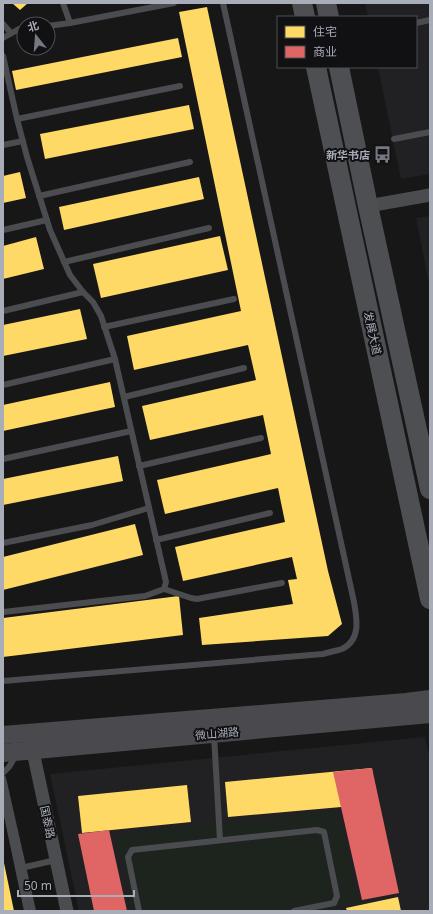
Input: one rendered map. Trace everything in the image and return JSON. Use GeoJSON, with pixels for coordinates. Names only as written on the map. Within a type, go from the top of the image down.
{"type":"FeatureCollection","features":[{"type":"Feature","properties":{"kind":"main road"},"geometry":{"type":"LineString","coordinates":[[302,3],[305,16]]}},
{"type":"Feature","properties":{"kind":"main road"},"geometry":{"type":"LineString","coordinates":[[326,3],[329,16]]}},
{"type":"Feature","properties":{"kind":"main road","name":"发展大道"},"geometry":{"type":"LineString","coordinates":[[316,68],[430,600]]}},
{"type":"Feature","properties":{"kind":"main road","name":"发展大道"},"geometry":{"type":"LineString","coordinates":[[339,68],[430,490]]}},
{"type":"Feature","properties":{"kind":"street"},"geometry":{"type":"LineString","coordinates":[[368,206],[430,195]]}},
{"type":"Feature","properties":{"kind":"street","name":"微山湖路"},"geometry":{"type":"LineString","coordinates":[[3,735],[430,699]]}},
{"type":"Feature","properties":{"kind":"street","name":"微山湖路"},"geometry":{"type":"LineString","coordinates":[[12,750],[214,734],[430,714]]}},
{"type":"Feature","properties":{"kind":"street","name":"国泰路"},"geometry":{"type":"LineString","coordinates":[[28,732],[12,750],[56,860],[67,911]]}},
{"type":"Feature","properties":{"kind":"lane"},"geometry":{"type":"LineString","coordinates":[[63,3],[70,23]]}},
{"type":"Feature","properties":{"kind":"lane"},"geometry":{"type":"LineString","coordinates":[[56,25],[174,3]]}},
{"type":"Feature","properties":{"kind":"lane"},"geometry":{"type":"LineString","coordinates":[[3,681],[323,654],[342,649],[350,643],[356,633],[357,620],[354,602],[222,3]]}},
{"type":"Feature","properties":{"kind":"lane"},"geometry":{"type":"LineString","coordinates":[[417,23],[430,20]]}},
{"type":"Feature","properties":{"kind":"lane"},"geometry":{"type":"LineString","coordinates":[[3,24],[11,33]]}},
{"type":"Feature","properties":{"kind":"lane"},"geometry":{"type":"LineString","coordinates":[[3,38],[16,30]]}},
{"type":"Feature","properties":{"kind":"lane"},"geometry":{"type":"LineString","coordinates":[[3,56],[17,119],[50,230],[70,275],[82,292],[93,302],[100,316],[115,359],[166,582],[164,589]]}},
{"type":"Feature","properties":{"kind":"lane"},"geometry":{"type":"LineString","coordinates":[[17,119],[180,86]]}},
{"type":"Feature","properties":{"kind":"lane"},"geometry":{"type":"LineString","coordinates":[[394,139],[430,132]]}},
{"type":"Feature","properties":{"kind":"lane"},"geometry":{"type":"LineString","coordinates":[[3,145],[23,141]]}},
{"type":"Feature","properties":{"kind":"lane"},"geometry":{"type":"LineString","coordinates":[[39,196],[190,162]]}},
{"type":"Feature","properties":{"kind":"lane"},"geometry":{"type":"LineString","coordinates":[[3,230],[47,220]]}},
{"type":"Feature","properties":{"kind":"lane"},"geometry":{"type":"LineString","coordinates":[[64,262],[209,228]]}},
{"type":"Feature","properties":{"kind":"lane"},"geometry":{"type":"LineString","coordinates":[[3,311],[82,292]]}},
{"type":"Feature","properties":{"kind":"lane"},"geometry":{"type":"LineString","coordinates":[[104,327],[234,298]]}},
{"type":"Feature","properties":{"kind":"lane"},"geometry":{"type":"LineString","coordinates":[[3,386],[115,359]]}},
{"type":"Feature","properties":{"kind":"lane"},"geometry":{"type":"LineString","coordinates":[[124,397],[244,368]]}},
{"type":"Feature","properties":{"kind":"lane"},"geometry":{"type":"LineString","coordinates":[[3,459],[131,431]]}},
{"type":"Feature","properties":{"kind":"lane"},"geometry":{"type":"LineString","coordinates":[[139,466],[261,438]]}},
{"type":"Feature","properties":{"kind":"lane"},"geometry":{"type":"LineString","coordinates":[[3,543],[92,524],[149,508]]}},
{"type":"Feature","properties":{"kind":"lane"},"geometry":{"type":"LineString","coordinates":[[156,540],[270,512]]}},
{"type":"Feature","properties":{"kind":"lane"},"geometry":{"type":"LineString","coordinates":[[3,612],[145,596],[164,589],[197,599],[282,583]]}},
{"type":"Feature","properties":{"kind":"lane"},"geometry":{"type":"LineString","coordinates":[[214,734],[220,840]]}},
{"type":"Feature","properties":{"kind":"lane"},"geometry":{"type":"LineString","coordinates":[[3,773],[10,767],[12,750]]}},
{"type":"Feature","properties":{"kind":"lane"},"geometry":{"type":"LineString","coordinates":[[3,778],[27,911]]}},
{"type":"Feature","properties":{"kind":"lane"},"geometry":{"type":"LineString","coordinates":[[3,797],[20,868],[33,911]]}},
{"type":"Feature","properties":{"kind":"lane"},"geometry":{"type":"LineString","coordinates":[[139,911],[128,857],[132,850],[317,830],[324,832],[338,896],[334,903],[324,908],[294,911]]}},
{"type":"Feature","properties":{"kind":"lane"},"geometry":{"type":"LineString","coordinates":[[20,868],[56,860]]}},
{"type":"Feature","properties":{"kind":"shaded area"},"geometry":{"type":"Polygon","coordinates":[[[365,3],[430,3],[430,174],[401,179],[378,68],[417,68],[417,16],[368,16],[365,3]]]}},
{"type":"Feature","properties":{"kind":"shaded area"},"geometry":{"type":"Polygon","coordinates":[[[430,216],[430,289],[416,218],[430,216]]]}},
{"type":"Feature","properties":{"kind":"shaded area"},"geometry":{"type":"Polygon","coordinates":[[[425,737],[430,759],[430,911],[79,911],[50,774],[425,737]]]}},
{"type":"Feature","properties":{"kind":"shaded area"},"geometry":{"type":"Polygon","coordinates":[[[324,812],[337,813],[339,818],[358,901],[357,903],[321,911],[133,911],[117,838],[120,835],[324,812]]]}},
{"type":"Feature","properties":{"kind":"building: 住宅"},"geometry":{"type":"Polygon","coordinates":[[[12,3],[28,3],[20,10],[12,3]]]}},
{"type":"Feature","properties":{"kind":"building: 住宅"},"geometry":{"type":"Polygon","coordinates":[[[207,7],[328,571],[342,624],[328,636],[202,645],[199,618],[293,604],[288,580],[297,579],[292,557],[183,581],[175,547],[285,522],[278,488],[165,514],[157,480],[271,454],[263,415],[150,440],[142,406],[256,380],[248,345],[134,370],[127,336],[241,311],[179,12],[207,7]]]}},
{"type":"Feature","properties":{"kind":"building: 住宅"},"geometry":{"type":"Polygon","coordinates":[[[178,38],[182,57],[16,90],[12,71],[178,38]]]}},
{"type":"Feature","properties":{"kind":"building: 住宅"},"geometry":{"type":"Polygon","coordinates":[[[189,105],[194,129],[45,159],[40,134],[189,105]]]}},
{"type":"Feature","properties":{"kind":"building: 住宅"},"geometry":{"type":"Polygon","coordinates":[[[20,172],[26,198],[3,203],[3,176],[20,172]]]}},
{"type":"Feature","properties":{"kind":"building: 住宅"},"geometry":{"type":"Polygon","coordinates":[[[199,177],[204,199],[64,230],[59,207],[199,177]]]}},
{"type":"Feature","properties":{"kind":"building: 住宅"},"geometry":{"type":"Polygon","coordinates":[[[220,236],[228,270],[101,298],[93,264],[220,236]]]}},
{"type":"Feature","properties":{"kind":"building: 住宅"},"geometry":{"type":"Polygon","coordinates":[[[36,237],[44,269],[3,279],[3,246],[36,237]]]}},
{"type":"Feature","properties":{"kind":"building: 住宅"},"geometry":{"type":"Polygon","coordinates":[[[80,309],[87,339],[3,356],[3,325],[80,309]]]}},
{"type":"Feature","properties":{"kind":"building: 住宅"},"geometry":{"type":"Polygon","coordinates":[[[110,382],[115,407],[3,431],[3,405],[110,382]]]}},
{"type":"Feature","properties":{"kind":"building: 住宅"},"geometry":{"type":"Polygon","coordinates":[[[118,456],[123,481],[3,505],[3,479],[118,456]]]}},
{"type":"Feature","properties":{"kind":"building: 住宅"},"geometry":{"type":"Polygon","coordinates":[[[135,524],[143,555],[3,590],[3,557],[135,524]]]}},
{"type":"Feature","properties":{"kind":"building: 住宅"},"geometry":{"type":"Polygon","coordinates":[[[179,596],[183,635],[3,657],[3,618],[179,596]]]}},
{"type":"Feature","properties":{"kind":"building: 住宅"},"geometry":{"type":"Polygon","coordinates":[[[372,768],[375,804],[228,817],[225,782],[372,768]]]}},
{"type":"Feature","properties":{"kind":"building: 住宅"},"geometry":{"type":"Polygon","coordinates":[[[187,785],[191,822],[82,833],[78,796],[187,785]]]}},
{"type":"Feature","properties":{"kind":"building: 住宅"},"geometry":{"type":"Polygon","coordinates":[[[4,863],[14,911],[3,911],[4,863]]]}},
{"type":"Feature","properties":{"kind":"building: 住宅"},"geometry":{"type":"Polygon","coordinates":[[[398,897],[401,911],[347,911],[346,908],[398,897]]]}},
{"type":"Feature","properties":{"kind":"building: 商业"},"geometry":{"type":"Polygon","coordinates":[[[372,768],[399,893],[362,900],[333,772],[372,768]]]}},
{"type":"Feature","properties":{"kind":"building: 商业"},"geometry":{"type":"Polygon","coordinates":[[[109,830],[127,911],[94,911],[78,834],[109,830]]]}},
{"type":"Feature","properties":{"kind":"place","name":"新华书店"},"geometry":{"type":"Point","coordinates":[383,154]}}]}
